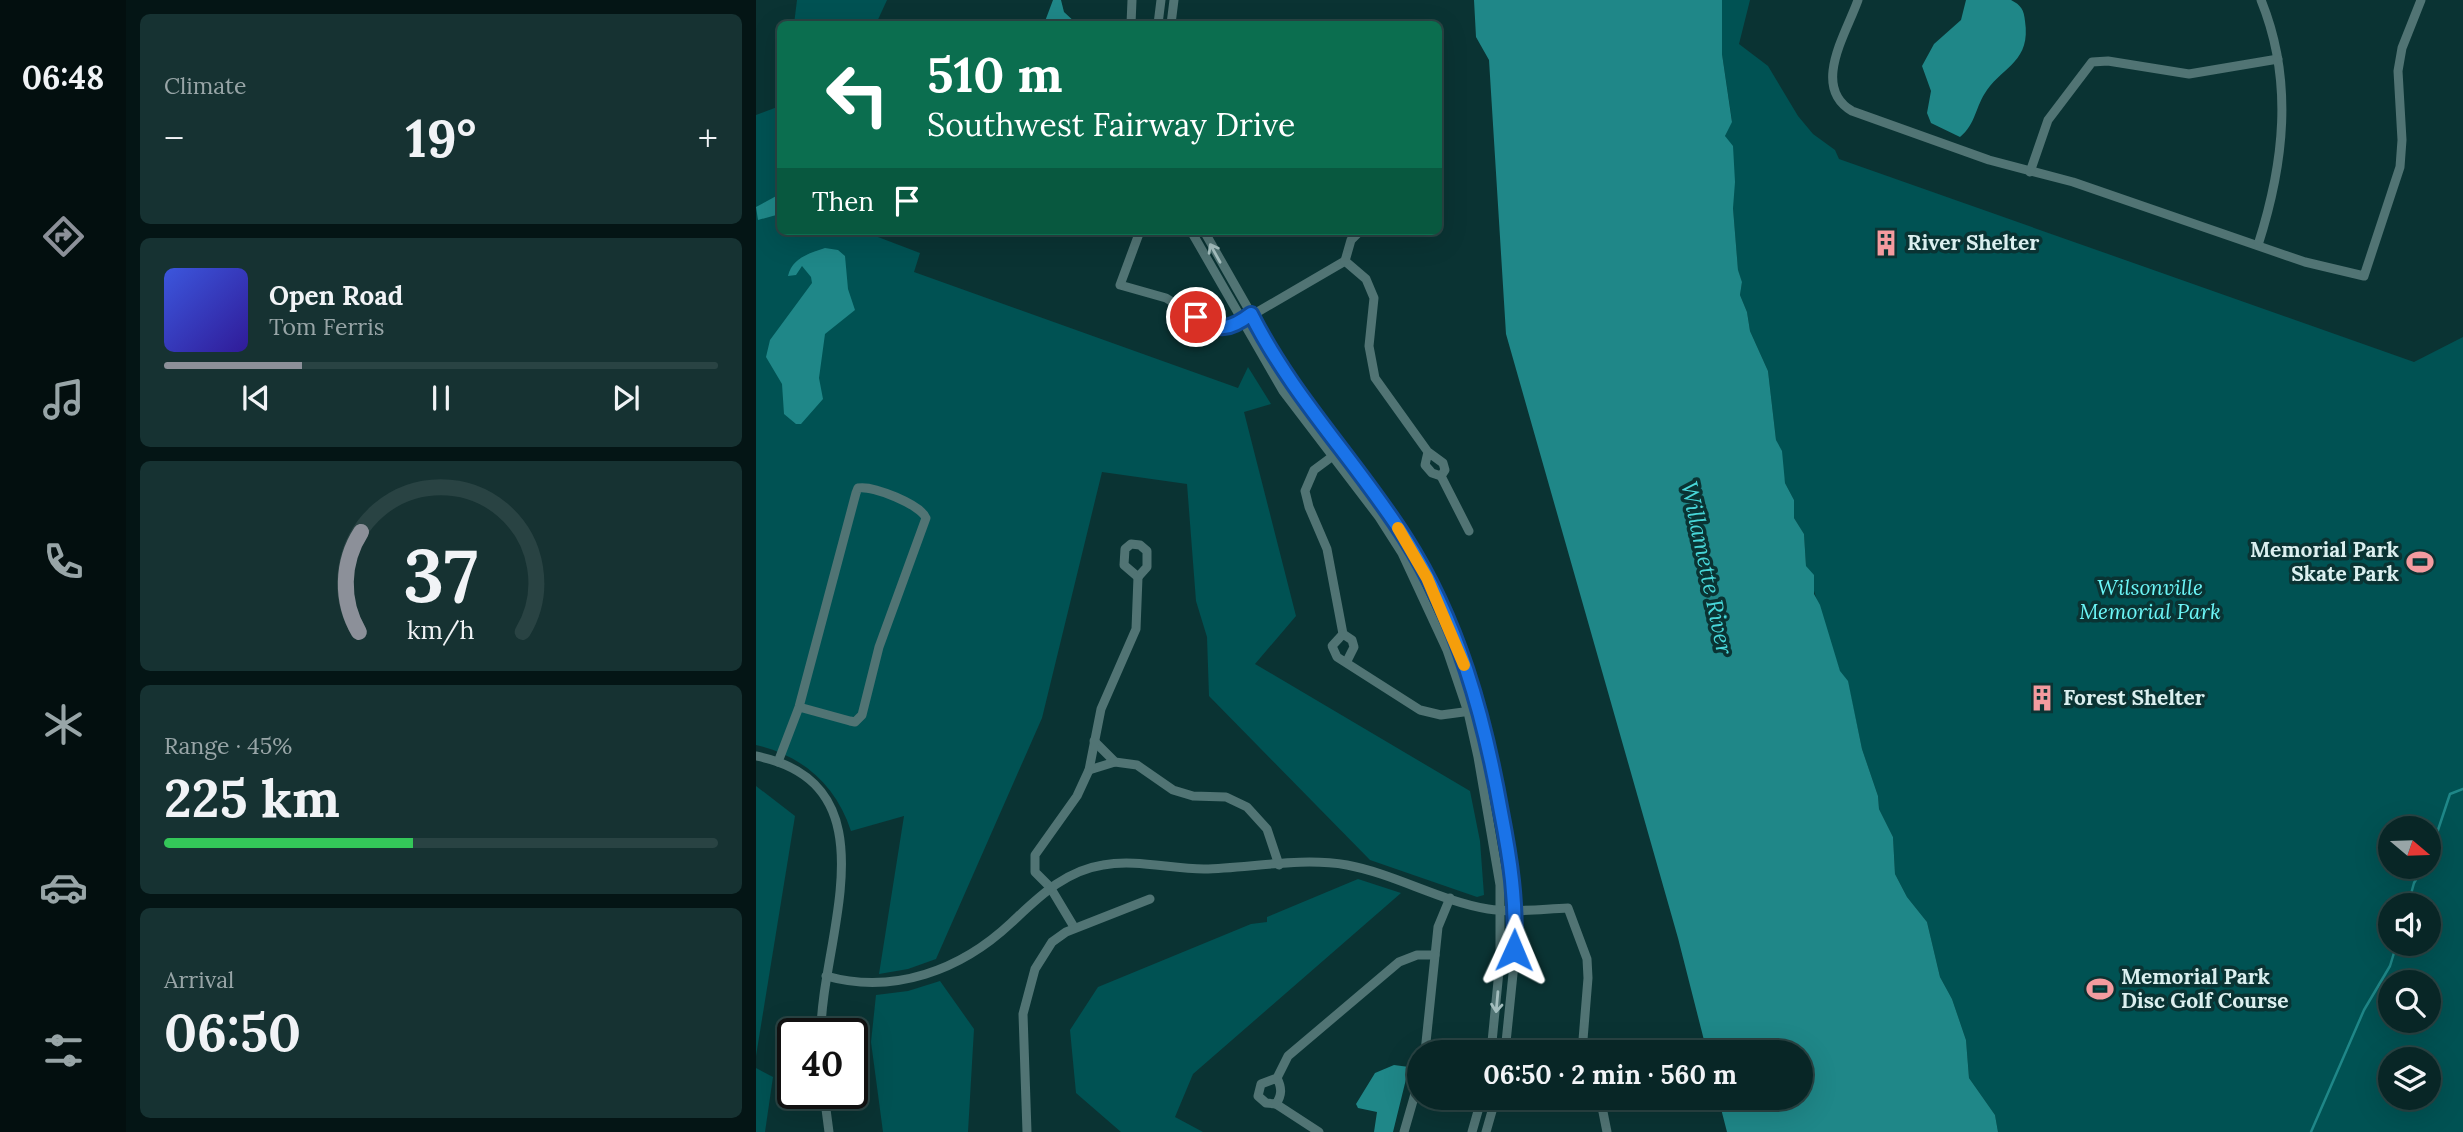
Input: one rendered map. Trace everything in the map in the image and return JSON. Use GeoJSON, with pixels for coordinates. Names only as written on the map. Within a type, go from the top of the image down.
{"type":"FeatureCollection","features":[{"type":"Feature","properties":{"kind":"street"},"geometry":{"type":"LineString","coordinates":[[1131,21],[1132,0]]}},
{"type":"Feature","properties":{"kind":"street"},"geometry":{"type":"LineString","coordinates":[[1158,21],[1161,0]]}},
{"type":"Feature","properties":{"kind":"street"},"geometry":{"type":"LineString","coordinates":[[1171,21],[1174,0]]}},
{"type":"Feature","properties":{"kind":"street"},"geometry":{"type":"LineString","coordinates":[[1858,0],[1831,74],[1831,85],[1838,101],[1854,112],[2030,172],[2073,182],[2319,266],[2364,276],[2400,167],[2402,140],[2397,86],[2399,60],[2421,0]]}},
{"type":"Feature","properties":{"kind":"street"},"geometry":{"type":"LineString","coordinates":[[2258,245],[2273,196],[2281,147],[2283,98],[2273,32],[2261,0]]}},
{"type":"Feature","properties":{"kind":"street"},"geometry":{"type":"LineString","coordinates":[[2030,172],[2048,120],[2092,62],[2108,61],[2189,74],[2278,59]]}},
{"type":"Feature","properties":{"kind":"street"},"geometry":{"type":"LineString","coordinates":[[1139,235],[1120,285],[1166,298],[1219,330],[1242,321],[1345,261],[1350,240],[1356,235]]}},
{"type":"Feature","properties":{"kind":"street"},"geometry":{"type":"LineString","coordinates":[[1193,235],[1283,391],[1402,553],[1436,623],[1468,712],[1508,910],[1492,1040]]}},
{"type":"Feature","properties":{"kind":"street"},"geometry":{"type":"LineString","coordinates":[[1206,235],[1294,389],[1398,529],[1422,568],[1451,629],[1480,709],[1506,836],[1508,910],[1514,964],[1506,1040]]}},
{"type":"Feature","properties":{"kind":"street"},"geometry":{"type":"LineString","coordinates":[[1345,261],[1366,279],[1371,288],[1375,309],[1369,346],[1375,378],[1428,452],[1425,465],[1432,473],[1441,476],[1469,531]]}},
{"type":"Feature","properties":{"kind":"street"},"geometry":{"type":"LineString","coordinates":[[1341,450],[1310,476],[1306,499],[1327,549],[1343,634],[1352,640],[1354,647],[1347,661]]}},
{"type":"Feature","properties":{"kind":"street"},"geometry":{"type":"LineString","coordinates":[[778,762],[799,707],[858,488],[874,488],[921,510],[926,519],[879,647],[863,715],[855,722],[799,707]]}},
{"type":"Feature","properties":{"kind":"street"},"geometry":{"type":"LineString","coordinates":[[1074,927],[1050,887],[1035,872],[1035,855],[1077,796],[1089,770],[1101,709],[1136,629],[1138,577]]}},
{"type":"Feature","properties":{"kind":"street"},"geometry":{"type":"LineString","coordinates":[[1343,634],[1332,646],[1337,657],[1420,710],[1441,715],[1480,709]]}},
{"type":"Feature","properties":{"kind":"street"},"geometry":{"type":"LineString","coordinates":[[1094,741],[1115,762]]}},
{"type":"Feature","properties":{"kind":"street"},"geometry":{"type":"LineString","coordinates":[[756,756],[778,762],[800,775],[816,789],[833,812],[842,837],[842,877],[826,976],[822,1018]]}},
{"type":"Feature","properties":{"kind":"street"},"geometry":{"type":"LineString","coordinates":[[1089,770],[1115,762],[1137,765],[1183,794],[1226,797],[1247,807],[1267,829],[1279,865]]}},
{"type":"Feature","properties":{"kind":"street"},"geometry":{"type":"LineString","coordinates":[[826,976],[855,983],[887,983],[944,967],[991,939],[1050,887],[1086,869],[1114,863],[1200,869],[1347,865],[1450,898],[1508,910],[1568,908],[1576,935],[1587,958],[1583,1040]]}},
{"type":"Feature","properties":{"kind":"street"},"geometry":{"type":"LineString","coordinates":[[1426,1040],[1438,928],[1450,898]]}},
{"type":"Feature","properties":{"kind":"street"},"geometry":{"type":"LineString","coordinates":[[1027,1132],[1025,999],[1043,955],[1058,937],[1074,927],[1115,915],[1150,899]]}},
{"type":"Feature","properties":{"kind":"street"},"geometry":{"type":"LineString","coordinates":[[1319,1132],[1276,1104],[1266,1103],[1258,1097],[1257,1090],[1261,1084],[1277,1079],[1288,1056],[1392,967],[1408,957],[1434,955]]}},
{"type":"Feature","properties":{"kind":"street"},"geometry":{"type":"LineString","coordinates":[[1276,1104],[1281,1088],[1277,1079]]}},
{"type":"Feature","properties":{"kind":"street"},"geometry":{"type":"LineString","coordinates":[[826,1109],[829,1132]]}},
{"type":"Feature","properties":{"kind":"street"},"geometry":{"type":"LineString","coordinates":[[1404,1132],[1410,1110]]}},
{"type":"Feature","properties":{"kind":"street"},"geometry":{"type":"LineString","coordinates":[[1472,1132],[1478,1110]]}},
{"type":"Feature","properties":{"kind":"street"},"geometry":{"type":"LineString","coordinates":[[1486,1132],[1492,1110]]}},
{"type":"Feature","properties":{"kind":"street"},"geometry":{"type":"LineString","coordinates":[[1603,1110],[1607,1132]]}},
{"type":"Feature","properties":{"kind":"green space"},"geometry":{"type":"Polygon","coordinates":[[[797,0],[887,0],[877,21],[794,21],[797,0]]]}},
{"type":"Feature","properties":{"kind":"green space","name":"Wilsonville Memorial Park"},"geometry":{"type":"Polygon","coordinates":[[[1722,0],[1750,0],[1739,44],[1768,66],[1798,116],[1813,134],[1835,150],[1839,159],[2414,362],[2463,337],[2463,1132],[1998,1132],[1995,1115],[1969,1078],[1966,1040],[1952,999],[1940,977],[1927,922],[1907,897],[1895,874],[1893,837],[1879,809],[1878,796],[1862,749],[1849,688],[1840,672],[1806,566],[1804,534],[1794,518],[1794,500],[1785,483],[1776,440],[1768,371],[1750,331],[1747,312],[1740,295],[1742,282],[1738,271],[1733,208],[1733,158],[1725,136],[1732,121],[1722,54],[1722,0]]]}},
{"type":"Feature","properties":{"kind":"green space"},"geometry":{"type":"Polygon","coordinates":[[[777,107],[777,235],[878,235],[920,253],[914,272],[1238,388],[1248,367],[1271,404],[1244,412],[1296,616],[1255,664],[1470,791],[1480,841],[1484,895],[1477,897],[1370,860],[1209,696],[1207,637],[1196,601],[1187,484],[1102,472],[1042,718],[936,959],[908,969],[879,974],[904,816],[851,831],[836,800],[816,775],[789,757],[756,745],[756,115],[777,107]]]}},
{"type":"Feature","properties":{"kind":"green space"},"geometry":{"type":"Polygon","coordinates":[[[756,786],[795,816],[756,1056],[756,786]]]}},
{"type":"Feature","properties":{"kind":"green space"},"geometry":{"type":"Polygon","coordinates":[[[1358,879],[1401,893],[1193,1074],[1175,1117],[1203,1132],[1121,1132],[1076,1093],[1070,1030],[1098,987],[1251,924],[1267,922],[1267,917],[1358,879]]]}},
{"type":"Feature","properties":{"kind":"green space"},"geometry":{"type":"Polygon","coordinates":[[[940,981],[974,1029],[968,1132],[883,1132],[871,1042],[876,995],[908,991],[940,981]]]}},
{"type":"Feature","properties":{"kind":"green space"},"geometry":{"type":"Polygon","coordinates":[[[756,1068],[773,1077],[765,1132],[756,1132],[756,1068]]]}},
{"type":"Feature","properties":{"kind":"water"},"geometry":{"type":"Polygon","coordinates":[[[1053,0],[1061,0],[1064,12],[1074,21],[1045,21],[1053,0]]]}},
{"type":"Feature","properties":{"kind":"water","name":"Willamette River"},"geometry":{"type":"Polygon","coordinates":[[[1474,0],[1722,0],[1722,54],[1732,122],[1725,136],[1733,146],[1733,208],[1738,270],[1742,282],[1740,295],[1747,312],[1750,331],[1768,371],[1776,440],[1782,451],[1785,483],[1794,500],[1794,518],[1804,534],[1806,566],[1814,575],[1814,594],[1820,605],[1840,671],[1848,681],[1862,749],[1878,796],[1879,809],[1893,837],[1895,874],[1907,897],[1927,922],[1940,977],[1952,999],[1966,1040],[1969,1078],[1995,1115],[1998,1132],[1727,1132],[1721,1110],[1813,1110],[1813,1040],[1704,1040],[1678,938],[1506,334],[1489,60],[1476,37],[1474,0]]]}},
{"type":"Feature","properties":{"kind":"water"},"geometry":{"type":"Polygon","coordinates":[[[1966,0],[2011,0],[2020,6],[2024,14],[2026,34],[2020,54],[1987,90],[1969,127],[1960,137],[1931,123],[1927,113],[1931,91],[1922,66],[1934,44],[1961,20],[1966,0]]]}},
{"type":"Feature","properties":{"kind":"water"},"geometry":{"type":"Polygon","coordinates":[[[777,196],[777,215],[758,220],[756,207],[777,196]]]}},
{"type":"Feature","properties":{"kind":"water"},"geometry":{"type":"Polygon","coordinates":[[[825,248],[838,250],[845,256],[848,289],[855,310],[825,334],[819,378],[823,399],[801,424],[796,424],[784,414],[782,384],[766,357],[770,340],[812,283],[811,277],[802,266],[796,275],[788,276],[790,270],[802,257],[825,248]]]}},
{"type":"Feature","properties":{"kind":"water"},"geometry":{"type":"Polygon","coordinates":[[[1394,1065],[1407,1067],[1393,1132],[1374,1132],[1377,1112],[1358,1108],[1356,1104],[1375,1073],[1394,1065]]]}},
{"type":"Feature","properties":{"kind":"waterway"},"geometry":{"type":"LineString","coordinates":[[2441,821],[2450,794],[2463,789]]}},
{"type":"Feature","properties":{"kind":"waterway"},"geometry":{"type":"LineString","coordinates":[[2411,893],[2416,879]]}},
{"type":"Feature","properties":{"kind":"waterway"},"geometry":{"type":"LineString","coordinates":[[2311,1132],[2364,1010],[2393,956]]}},
{"type":"Feature","properties":{"kind":"slow traffic"},"geometry":{"type":"LineString","coordinates":[[1398,528],[1427,578],[1451,629],[1464,665]]}},
{"type":"Feature","properties":{"kind":"place","name":"River Shelter"},"geometry":{"type":"Point","coordinates":[1886,243]}},
{"type":"Feature","properties":{"kind":"place","name":"Memorial Park Skate Park"},"geometry":{"type":"Point","coordinates":[2420,562]}},
{"type":"Feature","properties":{"kind":"place","name":"Forest Shelter"},"geometry":{"type":"Point","coordinates":[2042,698]}},
{"type":"Feature","properties":{"kind":"place","name":"Memorial Park Disc Golf Course"},"geometry":{"type":"Point","coordinates":[2100,989]}},
{"type":"Feature","properties":{"kind":"route"},"geometry":{"type":"LineString","coordinates":[[1196,317],[1219,330],[1228,329],[1251,314],[1294,389],[1393,521],[1427,578],[1451,629],[1487,735],[1514,889],[1514,950]]}}]}
